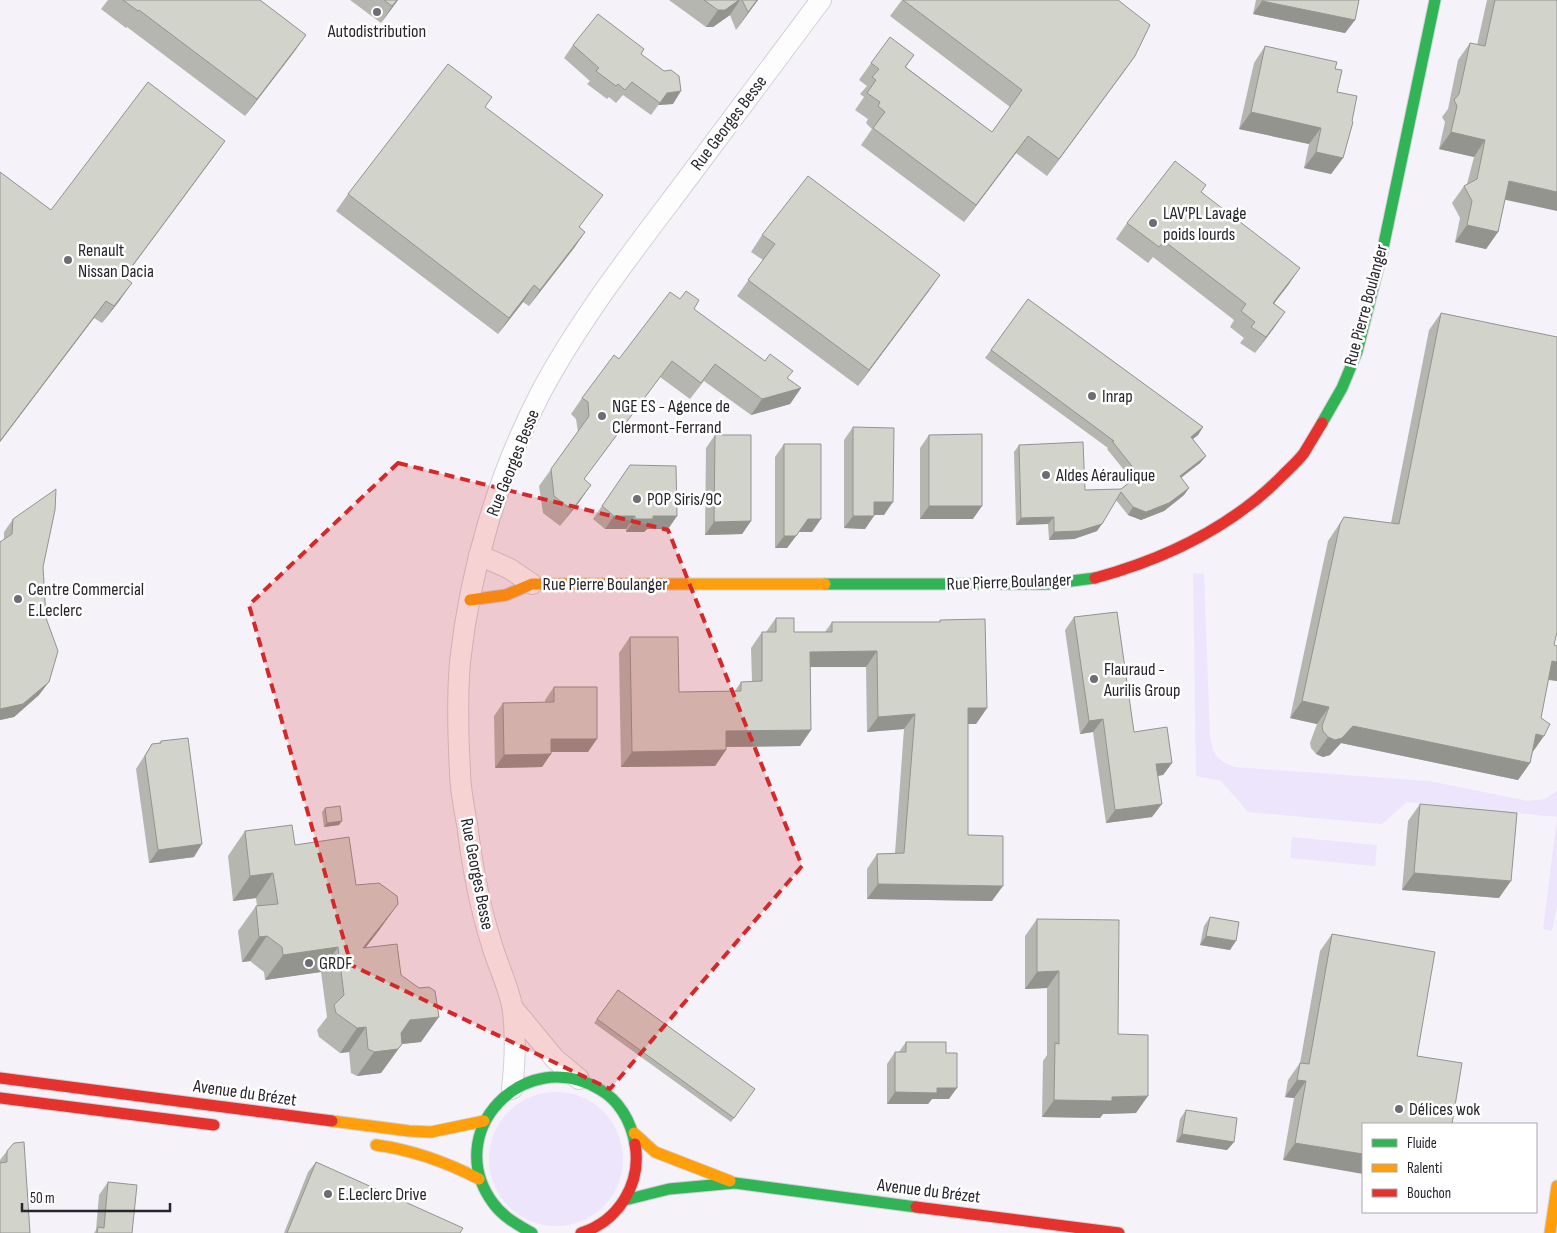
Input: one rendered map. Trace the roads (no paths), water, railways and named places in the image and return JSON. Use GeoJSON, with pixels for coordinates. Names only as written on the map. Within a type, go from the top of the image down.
{"type":"FeatureCollection","features":[{"type":"Feature","properties":{"kind":"main road","name":"Rue Pierre Boulanger"},"geometry":{"type":"LineString","coordinates":[[470,600],[506,595],[532,584],[1048,584],[1090,579],[1123,570],[1176,549],[1211,531],[1245,510],[1276,482],[1302,454],[1326,418],[1342,388],[1357,352],[1382,253],[1435,0]]}},
{"type":"Feature","properties":{"kind":"main road"},"geometry":{"type":"LineString","coordinates":[[532,1233],[520,1228],[508,1227],[486,1194],[479,1179],[476,1160],[478,1140],[484,1121],[497,1103],[512,1089],[532,1080],[561,1076],[579,1079],[610,1095],[626,1115],[634,1133],[638,1156],[635,1179],[625,1200],[600,1225],[581,1233]]}},
{"type":"Feature","properties":{"kind":"main road","name":"Avenue du Brézet"},"geometry":{"type":"LineString","coordinates":[[0,1078],[409,1131],[431,1132],[484,1121]]}},
{"type":"Feature","properties":{"kind":"main road","name":"Avenue du Brézet"},"geometry":{"type":"LineString","coordinates":[[0,1098],[223,1126]]}},
{"type":"Feature","properties":{"kind":"main road","name":"Avenue du Brézet"},"geometry":{"type":"LineString","coordinates":[[634,1133],[656,1152],[735,1183]]}},
{"type":"Feature","properties":{"kind":"main road"},"geometry":{"type":"LineString","coordinates":[[369,1144],[405,1148],[427,1155],[446,1162],[479,1179]]}},
{"type":"Feature","properties":{"kind":"main road","name":"Avenue du Brézet"},"geometry":{"type":"LineString","coordinates":[[625,1200],[669,1189],[735,1183],[1119,1233]]}},
{"type":"Feature","properties":{"kind":"main road"},"geometry":{"type":"LineString","coordinates":[[1550,1233],[1557,1186]]}},
{"type":"Feature","properties":{"kind":"street","name":"Rue Georges Besse"},"geometry":{"type":"LineString","coordinates":[[512,1089],[516,1048],[512,1007],[491,942],[474,874],[460,778],[458,722],[460,672],[470,600],[479,555],[508,466],[522,432],[566,349],[645,236],[821,0]]}},
{"type":"Feature","properties":{"kind":"street","name":"Rue Pierre Boulanger"},"geometry":{"type":"LineString","coordinates":[[479,555],[510,569],[532,584]]}},
{"type":"Feature","properties":{"kind":"street","name":"Rue Georges Besse"},"geometry":{"type":"LineString","coordinates":[[512,1007],[555,1059],[579,1079]]}},
{"type":"Feature","properties":{"kind":"place","name":"Autodistribution"},"geometry":{"type":"Point","coordinates":[377,12]}},
{"type":"Feature","properties":{"kind":"place","name":"LAV'PL Lavage poids lourds"},"geometry":{"type":"Point","coordinates":[1153,223]}},
{"type":"Feature","properties":{"kind":"place","name":"Renault Nissan Dacia"},"geometry":{"type":"Point","coordinates":[68,260]}},
{"type":"Feature","properties":{"kind":"place","name":"Inrap"},"geometry":{"type":"Point","coordinates":[1092,396]}},
{"type":"Feature","properties":{"kind":"place","name":"NGE ES - Agence de Clermont-Ferrand"},"geometry":{"type":"Point","coordinates":[602,416]}},
{"type":"Feature","properties":{"kind":"place","name":"Aldes Aéraulique"},"geometry":{"type":"Point","coordinates":[1046,475]}},
{"type":"Feature","properties":{"kind":"place","name":"POP Siris/9C"},"geometry":{"type":"Point","coordinates":[637,499]}},
{"type":"Feature","properties":{"kind":"place","name":"Centre Commercial E.Leclerc"},"geometry":{"type":"Point","coordinates":[18,599]}},
{"type":"Feature","properties":{"kind":"place","name":"Flauraud - Aurilis Group"},"geometry":{"type":"Point","coordinates":[1094,679]}},
{"type":"Feature","properties":{"kind":"place","name":"GRDF"},"geometry":{"type":"Point","coordinates":[309,963]}},
{"type":"Feature","properties":{"kind":"place","name":"Délices wok"},"geometry":{"type":"Point","coordinates":[1399,1109]}},
{"type":"Feature","properties":{"kind":"place","name":"E.Leclerc Drive"},"geometry":{"type":"Point","coordinates":[328,1194]}}]}
